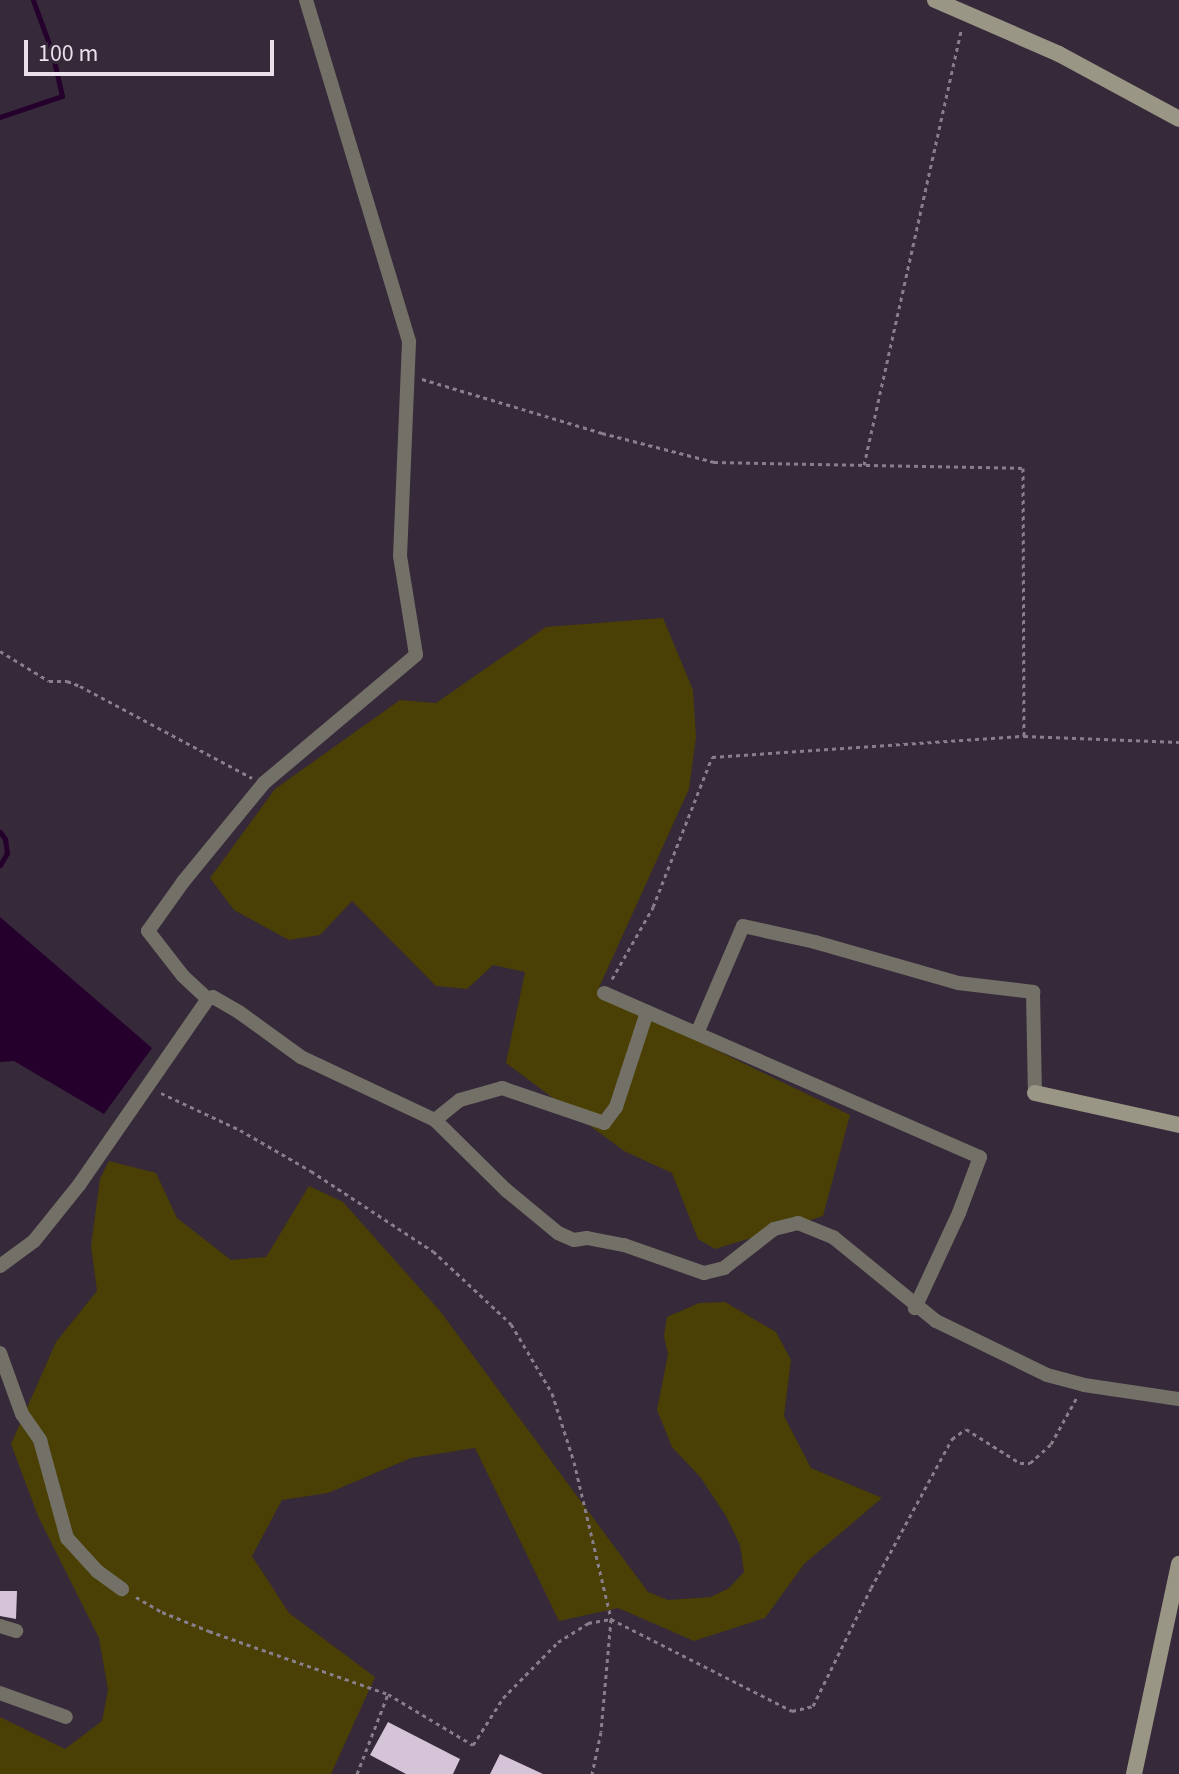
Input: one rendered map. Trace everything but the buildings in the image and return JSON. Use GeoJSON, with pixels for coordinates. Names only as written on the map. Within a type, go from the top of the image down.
{"type":"FeatureCollection","features":[{"type":"Feature","properties":{"kind":"street"},"geometry":{"type":"LineString","coordinates":[[208,999],[183,976],[148,931],[183,882],[264,783],[416,655],[400,556],[404,430],[411,375],[409,342],[306,0]]}},
{"type":"Feature","properties":{"kind":"street"},"geometry":{"type":"LineString","coordinates":[[935,0],[1059,54],[1179,119]]}},
{"type":"Feature","properties":{"kind":"street"},"geometry":{"type":"LineString","coordinates":[[698,1031],[743,926],[815,942],[958,983],[1033,992],[1035,1093],[1179,1125]]}},
{"type":"Feature","properties":{"kind":"street"},"geometry":{"type":"LineString","coordinates":[[604,993],[698,1031],[980,1157],[959,1213],[915,1308]]}},
{"type":"Feature","properties":{"kind":"street"},"geometry":{"type":"LineString","coordinates":[[0,1266],[34,1241],[149,1087],[208,999],[213,997],[301,1057],[435,1120],[506,1190],[558,1233],[574,1240],[587,1238],[624,1245],[704,1273],[724,1268],[774,1229],[798,1223],[833,1237],[915,1308],[1047,1375],[1084,1385],[1179,1399]]}},
{"type":"Feature","properties":{"kind":"street"},"geometry":{"type":"LineString","coordinates":[[435,1120],[460,1100],[502,1088],[604,1123],[616,1107],[647,1012]]}},
{"type":"Feature","properties":{"kind":"street"},"geometry":{"type":"LineString","coordinates":[[0,1353],[22,1414],[40,1440],[67,1538],[97,1571],[122,1589]]}},
{"type":"Feature","properties":{"kind":"street"},"geometry":{"type":"LineString","coordinates":[[1134,1774],[1179,1564]]}},
{"type":"Feature","properties":{"kind":"street"},"geometry":{"type":"LineString","coordinates":[[0,1626],[16,1631]]}},
{"type":"Feature","properties":{"kind":"street"},"geometry":{"type":"LineString","coordinates":[[0,1693],[66,1717]]}},
{"type":"Feature","properties":{"kind":"path"},"geometry":{"type":"LineString","coordinates":[[863,466],[965,12]]}},
{"type":"Feature","properties":{"kind":"path"},"geometry":{"type":"LineString","coordinates":[[411,375],[602,433],[714,462],[1023,468],[1024,736]]}},
{"type":"Feature","properties":{"kind":"path"},"geometry":{"type":"LineString","coordinates":[[0,651],[49,681],[67,681],[80,686],[264,783]]}},
{"type":"Feature","properties":{"kind":"path"},"geometry":{"type":"LineString","coordinates":[[604,993],[653,907],[712,757],[1024,736],[1179,742]]}},
{"type":"Feature","properties":{"kind":"path"},"geometry":{"type":"LineString","coordinates":[[149,1087],[240,1130],[311,1171],[433,1251],[511,1324],[552,1393],[574,1462],[611,1619],[601,1732],[592,1774]]}},
{"type":"Feature","properties":{"kind":"path"},"geometry":{"type":"LineString","coordinates":[[122,1589],[162,1612],[209,1631],[388,1694],[473,1745],[503,1698],[558,1642],[588,1623],[611,1619],[792,1711],[813,1706],[871,1588],[952,1439],[966,1429],[1020,1463],[1030,1463],[1042,1457],[1051,1444],[1084,1385]]}},
{"type":"Feature","properties":{"kind":"path"},"geometry":{"type":"LineString","coordinates":[[357,1774],[388,1694]]}},
{"type":"Feature","properties":{"kind":"shaded area"},"geometry":{"type":"Polygon","coordinates":[[[663,618],[693,690],[696,737],[689,789],[597,992],[850,1115],[823,1216],[715,1249],[698,1239],[672,1173],[624,1151],[506,1063],[525,972],[493,965],[467,989],[436,986],[352,901],[320,935],[289,940],[234,910],[210,878],[275,789],[400,700],[436,703],[546,627],[663,618]]]}},
{"type":"Feature","properties":{"kind":"shaded area"},"geometry":{"type":"Polygon","coordinates":[[[0,917],[152,1048],[104,1114],[14,1061],[0,1062],[0,917]]]}},
{"type":"Feature","properties":{"kind":"shaded area"},"geometry":{"type":"Polygon","coordinates":[[[109,1161],[156,1173],[177,1218],[231,1260],[266,1257],[309,1186],[343,1202],[440,1311],[648,1592],[668,1600],[711,1597],[729,1588],[744,1572],[740,1545],[726,1516],[701,1478],[672,1447],[657,1410],[668,1354],[664,1336],[667,1317],[699,1303],[725,1302],[776,1332],[791,1360],[784,1416],[811,1468],[882,1498],[804,1564],[765,1618],[694,1641],[618,1608],[559,1621],[475,1448],[411,1458],[328,1493],[282,1500],[252,1556],[289,1613],[375,1677],[331,1774],[0,1774],[0,1717],[65,1749],[102,1721],[108,1690],[99,1638],[38,1516],[11,1444],[56,1342],[97,1291],[91,1246],[100,1179],[109,1161]]]}},
{"type":"Feature","properties":{"kind":"waterway"},"geometry":{"type":"LineString","coordinates":[[0,117],[62,96],[52,52],[33,0]]}},
{"type":"Feature","properties":{"kind":"waterway"},"geometry":{"type":"LineString","coordinates":[[0,832],[5,839],[7,853],[0,865]]}}]}
